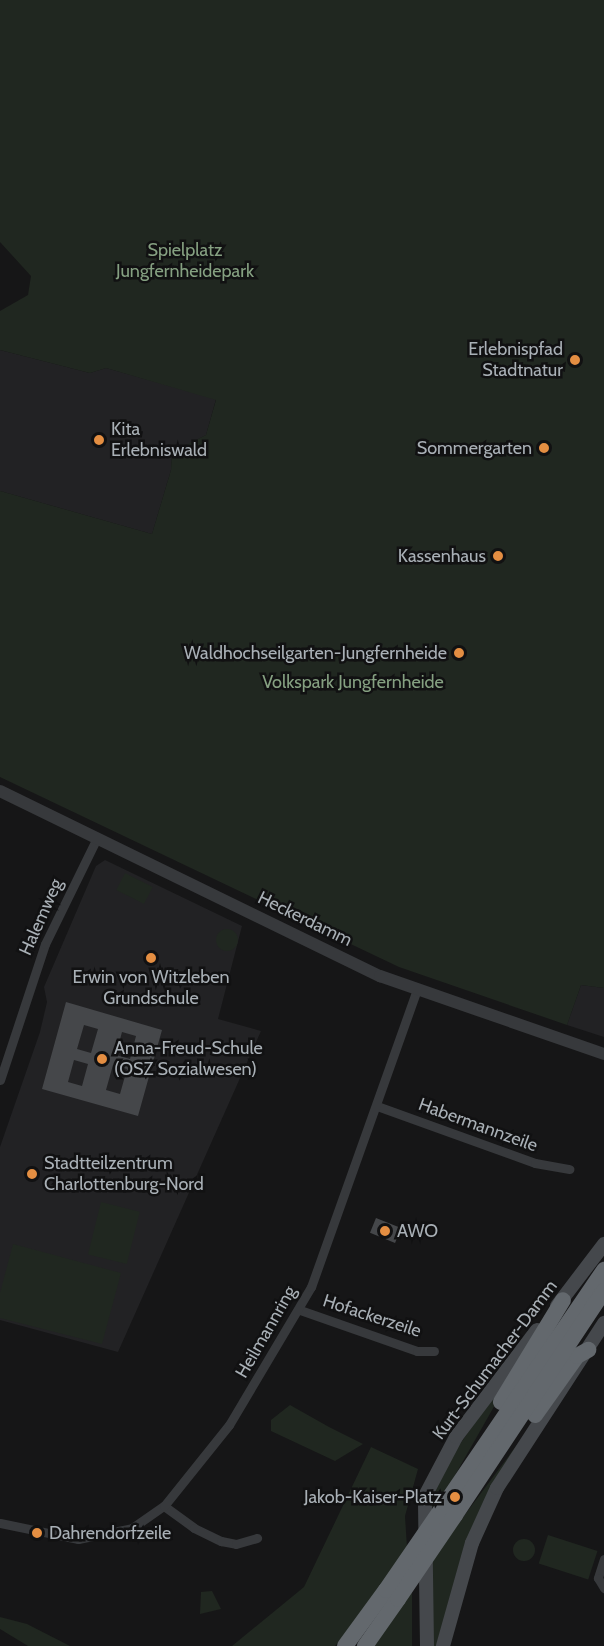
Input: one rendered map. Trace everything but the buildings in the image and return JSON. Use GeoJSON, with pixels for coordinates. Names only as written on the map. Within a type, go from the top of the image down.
{"type":"FeatureCollection","features":[{"type":"Feature","properties":{"kind":"highway"},"geometry":{"type":"LineString","coordinates":[[487,1437],[604,1270]]}},
{"type":"Feature","properties":{"kind":"highway"},"geometry":{"type":"LineString","coordinates":[[450,1503],[507,1438],[604,1291]]}},
{"type":"Feature","properties":{"kind":"highway"},"geometry":{"type":"LineString","coordinates":[[365,1646],[392,1594],[450,1503],[487,1437],[510,1386],[563,1300]]}},
{"type":"Feature","properties":{"kind":"highway"},"geometry":{"type":"LineString","coordinates":[[507,1438],[519,1433],[577,1356],[588,1350]]}},
{"type":"Feature","properties":{"kind":"highway"},"geometry":{"type":"LineString","coordinates":[[345,1646],[392,1594]]}},
{"type":"Feature","properties":{"kind":"main road","name":"Kurt-Schumacher-Damm"},"geometry":{"type":"LineString","coordinates":[[427,1646],[425,1496],[456,1437],[604,1244]]}},
{"type":"Feature","properties":{"kind":"main road"},"geometry":{"type":"LineString","coordinates":[[443,1646],[483,1517],[604,1323]]}},
{"type":"Feature","properties":{"kind":"street","name":"Heckerdamm"},"geometry":{"type":"LineString","coordinates":[[0,791],[380,976],[604,1054]]}},
{"type":"Feature","properties":{"kind":"street","name":"Halemweg"},"geometry":{"type":"LineString","coordinates":[[0,1080],[45,944],[98,838]]}},
{"type":"Feature","properties":{"kind":"street","name":"Heilmannring"},"geometry":{"type":"LineString","coordinates":[[0,1523],[50,1536],[93,1538],[132,1528],[164,1506],[229,1425],[300,1310],[334,1231],[417,989]]}},
{"type":"Feature","properties":{"kind":"street","name":"Habermannzeile"},"geometry":{"type":"LineString","coordinates":[[377,1106],[535,1163],[569,1169]]}},
{"type":"Feature","properties":{"kind":"street","name":"Hofackerzeile"},"geometry":{"type":"LineString","coordinates":[[300,1310],[411,1349],[434,1351]]}},
{"type":"Feature","properties":{"kind":"street"},"geometry":{"type":"LineString","coordinates":[[164,1506],[194,1528],[221,1540],[246,1543],[257,1538]]}},
{"type":"Feature","properties":{"kind":"street"},"geometry":{"type":"LineString","coordinates":[[604,1558],[598,1578],[604,1588]]}},
{"type":"Feature","properties":{"kind":"shaded area","name":"Kita Erlebniswald"},"geometry":{"type":"Polygon","coordinates":[[[0,350],[90,373],[106,368],[216,399],[206,435],[172,453],[171,470],[152,534],[0,491],[0,350]]]}},
{"type":"Feature","properties":{"kind":"shaded area"},"geometry":{"type":"Polygon","coordinates":[[[105,860],[242,926],[218,1019],[261,1031],[118,1352],[0,1320],[0,1147],[40,1032],[47,1002],[44,987],[96,866],[105,860]]]}},
{"type":"Feature","properties":{"kind":"shaded area"},"geometry":{"type":"Polygon","coordinates":[[[581,985],[604,988],[604,1037],[567,1025],[581,985]]]}},
{"type":"Feature","properties":{"kind":"green space","name":"Volkspark Jungfernheide"},"geometry":{"type":"Polygon","coordinates":[[[0,0],[604,0],[604,988],[581,985],[567,1025],[399,967],[0,777],[0,491],[152,534],[171,470],[172,452],[206,435],[216,400],[106,368],[90,373],[0,350],[0,311],[28,295],[31,276],[0,242],[0,0]]]}},
{"type":"Feature","properties":{"kind":"green space"},"geometry":{"type":"Polygon","coordinates":[[[125,873],[153,887],[144,904],[116,890],[125,873]]]}},
{"type":"Feature","properties":{"kind":"green space"},"geometry":{"type":"Polygon","coordinates":[[[227,929],[235,932],[238,940],[235,948],[227,951],[219,948],[216,940],[219,932],[227,929]]]}},
{"type":"Feature","properties":{"kind":"green space"},"geometry":{"type":"Polygon","coordinates":[[[101,1202],[140,1212],[127,1264],[88,1254],[101,1202]]]}},
{"type":"Feature","properties":{"kind":"green space"},"geometry":{"type":"Polygon","coordinates":[[[13,1244],[121,1273],[102,1344],[0,1318],[0,1293],[13,1244]]]}},
{"type":"Feature","properties":{"kind":"green space"},"geometry":{"type":"Polygon","coordinates":[[[525,1352],[454,1477],[426,1517],[431,1494],[455,1451],[525,1352]]]}},
{"type":"Feature","properties":{"kind":"green space"},"geometry":{"type":"Polygon","coordinates":[[[290,1405],[363,1444],[335,1461],[271,1431],[271,1420],[290,1405]]]}},
{"type":"Feature","properties":{"kind":"green space"},"geometry":{"type":"Polygon","coordinates":[[[522,1438],[474,1525],[436,1646],[432,1646],[429,1563],[522,1438]]]}},
{"type":"Feature","properties":{"kind":"green space"},"geometry":{"type":"Polygon","coordinates":[[[371,1447],[418,1469],[405,1516],[407,1548],[360,1617],[335,1646],[232,1646],[304,1587],[371,1447]]]}},
{"type":"Feature","properties":{"kind":"green space"},"geometry":{"type":"Polygon","coordinates":[[[548,1535],[597,1551],[588,1580],[539,1564],[548,1535]]]}},
{"type":"Feature","properties":{"kind":"green space"},"geometry":{"type":"Polygon","coordinates":[[[524,1539],[532,1542],[535,1550],[532,1558],[524,1561],[516,1558],[513,1550],[516,1542],[524,1539]]]}},
{"type":"Feature","properties":{"kind":"green space"},"geometry":{"type":"Polygon","coordinates":[[[412,1588],[412,1646],[372,1646],[412,1588]]]}},
{"type":"Feature","properties":{"kind":"green space"},"geometry":{"type":"Polygon","coordinates":[[[212,1591],[221,1609],[200,1614],[201,1592],[212,1591]]]}},
{"type":"Feature","properties":{"kind":"green space"},"geometry":{"type":"Polygon","coordinates":[[[0,1617],[27,1624],[70,1646],[28,1646],[0,1629],[0,1617]]]}},
{"type":"Feature","properties":{"kind":"place","name":"Erlebnispfad Stadtnatur"},"geometry":{"type":"Point","coordinates":[575,360]}},
{"type":"Feature","properties":{"kind":"place","name":"Kita Erlebniswald"},"geometry":{"type":"Point","coordinates":[99,440]}},
{"type":"Feature","properties":{"kind":"place","name":"Sommergarten"},"geometry":{"type":"Point","coordinates":[544,448]}},
{"type":"Feature","properties":{"kind":"place","name":"Kassenhaus"},"geometry":{"type":"Point","coordinates":[498,556]}},
{"type":"Feature","properties":{"kind":"place","name":"Waldhochseilgarten-Jungfernheide"},"geometry":{"type":"Point","coordinates":[459,653]}},
{"type":"Feature","properties":{"kind":"place","name":"Erwin von Witzleben Grundschule"},"geometry":{"type":"Point","coordinates":[151,958]}},
{"type":"Feature","properties":{"kind":"place","name":"Anna-Freud-Schule (OSZ Sozialwesen)"},"geometry":{"type":"Point","coordinates":[102,1059]}},
{"type":"Feature","properties":{"kind":"place","name":"Stadtteilzentrum Charlottenburg-Nord"},"geometry":{"type":"Point","coordinates":[32,1174]}},
{"type":"Feature","properties":{"kind":"place","name":"AWO"},"geometry":{"type":"Point","coordinates":[385,1231]}},
{"type":"Feature","properties":{"kind":"place","name":"Jakob-Kaiser-Platz"},"geometry":{"type":"Point","coordinates":[455,1497]}},
{"type":"Feature","properties":{"kind":"place","name":"Dahrendorfzeile"},"geometry":{"type":"Point","coordinates":[37,1533]}},
{"type":"Feature","properties":{"kind":"park label","name":"Spielplatz Jungfernheidepark"},"geometry":{"type":"Point","coordinates":[185,261]}}]}
